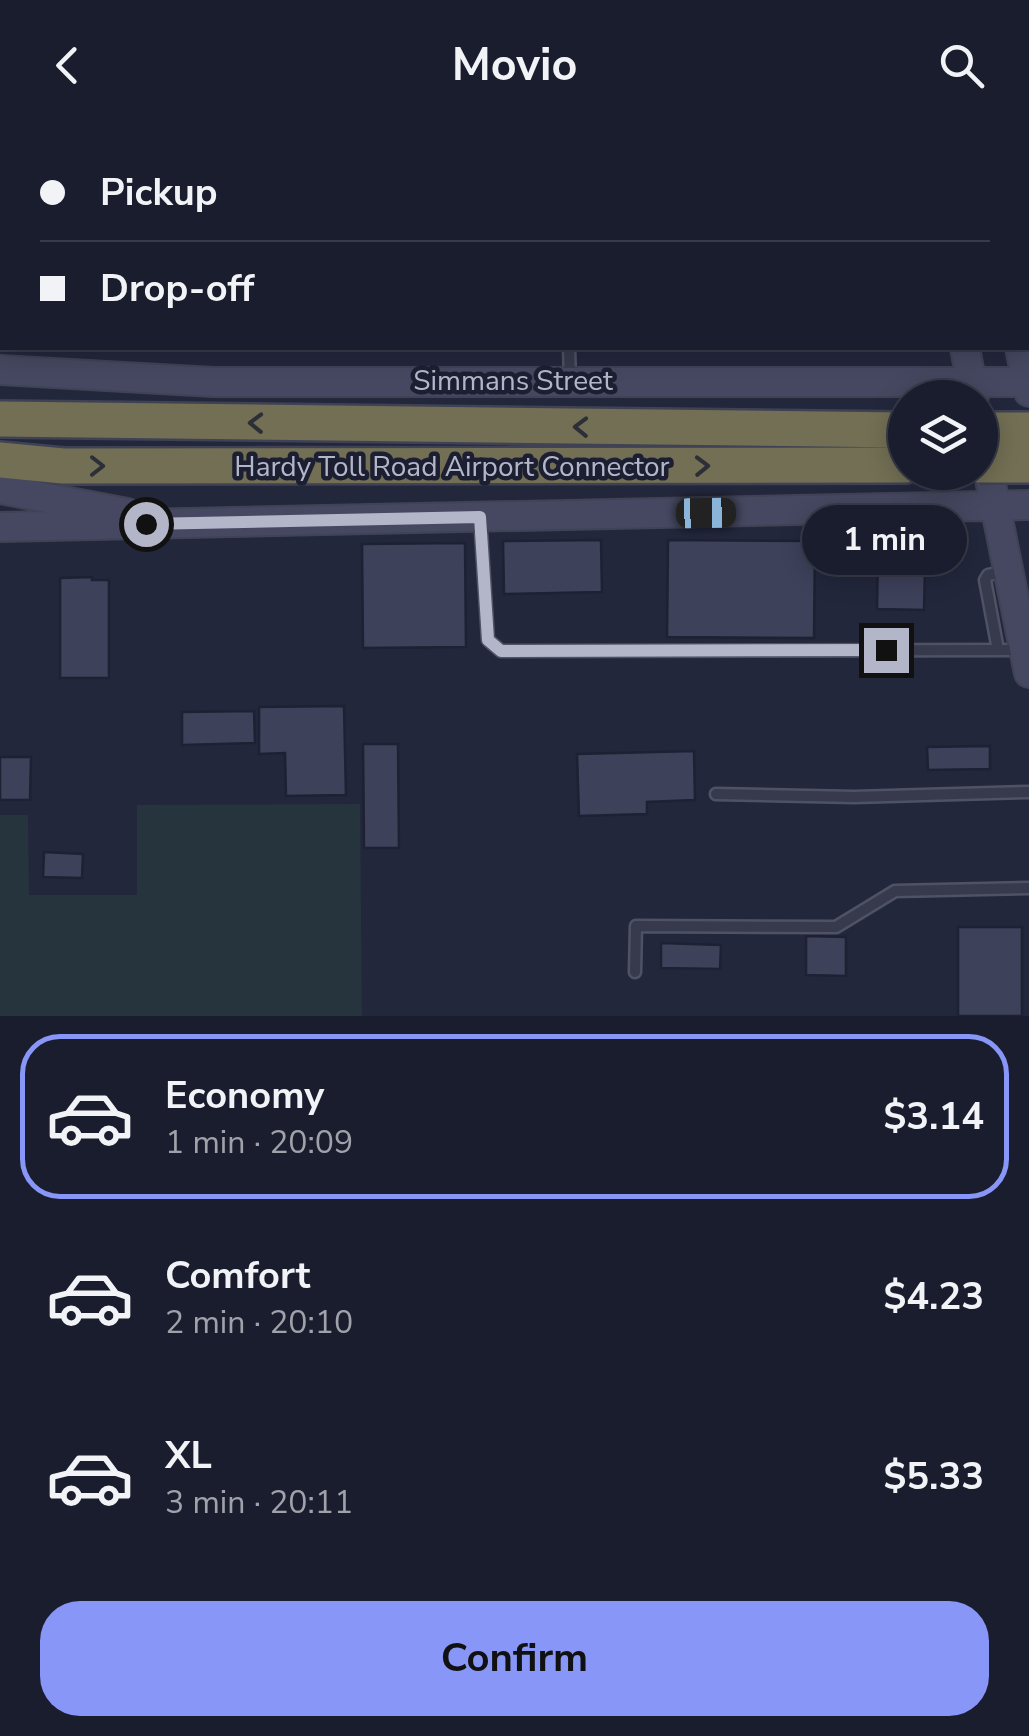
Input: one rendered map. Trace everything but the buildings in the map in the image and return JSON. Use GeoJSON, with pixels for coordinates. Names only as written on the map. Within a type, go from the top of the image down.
{"type":"FeatureCollection","features":[{"type":"Feature","properties":{"kind":"highway","name":"Hardy Toll Road Airport Connector"},"geometry":{"type":"LineString","coordinates":[[0,420],[888,430]]}},
{"type":"Feature","properties":{"kind":"highway"},"geometry":{"type":"LineString","coordinates":[[998,429],[1029,430]]}},
{"type":"Feature","properties":{"kind":"highway","name":"Hardy Toll Road Airport Connector"},"geometry":{"type":"LineString","coordinates":[[0,460],[63,466],[430,468],[888,464]]}},
{"type":"Feature","properties":{"kind":"highway"},"geometry":{"type":"LineString","coordinates":[[998,465],[1029,466]]}},
{"type":"Feature","properties":{"kind":"main road"},"geometry":{"type":"LineString","coordinates":[[965,350],[971,380]]}},
{"type":"Feature","properties":{"kind":"main road"},"geometry":{"type":"LineString","coordinates":[[1020,350],[1028,387]]}},
{"type":"Feature","properties":{"kind":"main road","name":"Simmans Street"},"geometry":{"type":"LineString","coordinates":[[0,370],[214,382],[570,380],[888,388]]}},
{"type":"Feature","properties":{"kind":"main road","name":"Simmans Street"},"geometry":{"type":"LineString","coordinates":[[998,389],[1028,387]]}},
{"type":"Feature","properties":{"kind":"main road"},"geometry":{"type":"LineString","coordinates":[[0,489],[182,523]]}},
{"type":"Feature","properties":{"kind":"main road"},"geometry":{"type":"LineString","coordinates":[[991,490],[1007,571],[1017,658]]}},
{"type":"Feature","properties":{"kind":"main road"},"geometry":{"type":"LineString","coordinates":[[0,527],[182,523],[480,527],[1029,506]]}},
{"type":"Feature","properties":{"kind":"lane"},"geometry":{"type":"LineString","coordinates":[[569,350],[570,380]]}},
{"type":"Feature","properties":{"kind":"lane"},"geometry":{"type":"LineString","coordinates":[[480,527],[488,640],[501,651],[1017,658]]}},
{"type":"Feature","properties":{"kind":"lane"},"geometry":{"type":"LineString","coordinates":[[716,794],[854,797],[1029,792]]}},
{"type":"Feature","properties":{"kind":"lane"},"geometry":{"type":"LineString","coordinates":[[635,972],[636,926],[836,927],[894,891],[1029,888]]}},
{"type":"Feature","properties":{"kind":"shaded area"},"geometry":{"type":"Polygon","coordinates":[[[360,804],[362,1016],[0,1016],[0,815],[28,815],[29,895],[137,895],[137,805],[360,804]]]}},
{"type":"Feature","properties":{"kind":"route"},"geometry":{"type":"LineString","coordinates":[[146,524],[480,517],[488,640],[501,651],[886,650]]}}]}
